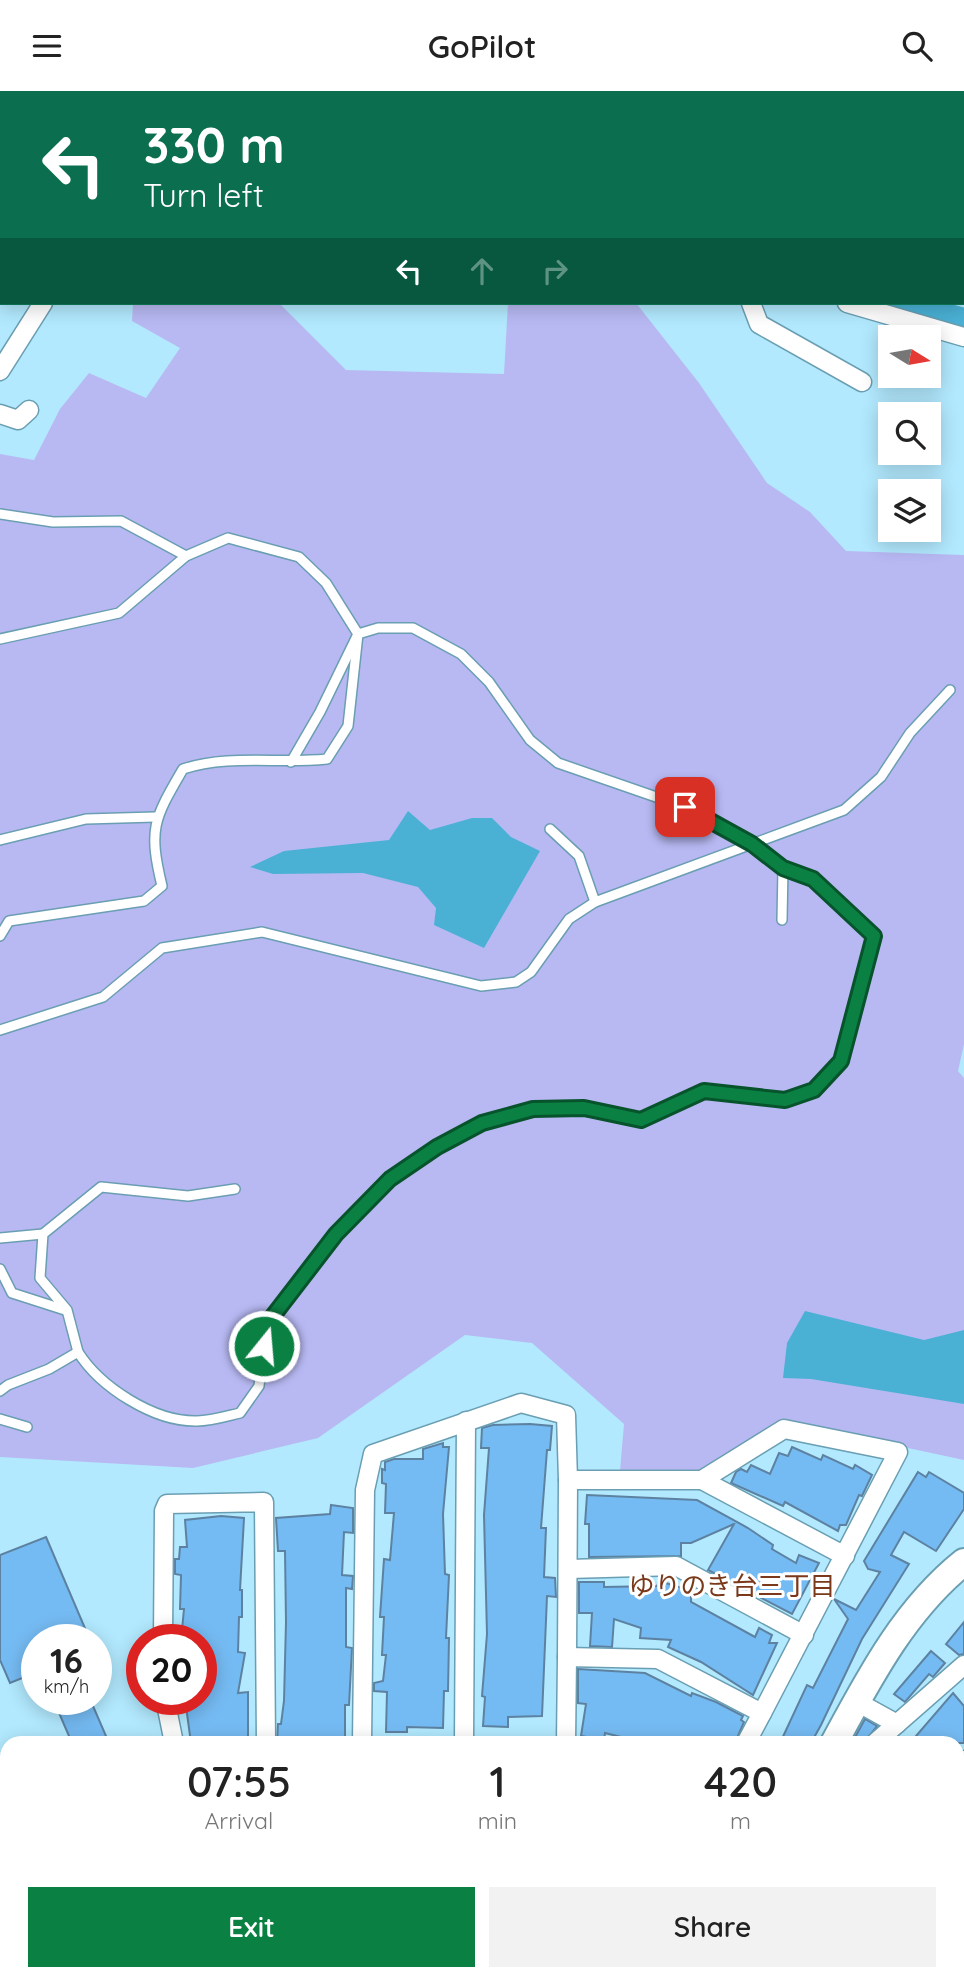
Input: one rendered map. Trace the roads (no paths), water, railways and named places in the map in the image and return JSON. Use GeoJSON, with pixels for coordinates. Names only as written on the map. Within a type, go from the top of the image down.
{"type":"FeatureCollection","features":[{"type":"Feature","properties":{"kind":"street"},"geometry":{"type":"LineString","coordinates":[[0,371],[42,305]]}},
{"type":"Feature","properties":{"kind":"street"},"geometry":{"type":"LineString","coordinates":[[752,305],[759,324],[862,382]]}},
{"type":"Feature","properties":{"kind":"street"},"geometry":{"type":"LineString","coordinates":[[853,305],[964,337]]}},
{"type":"Feature","properties":{"kind":"street"},"geometry":{"type":"LineString","coordinates":[[0,414],[18,420],[29,410]]}},
{"type":"Feature","properties":{"kind":"street"},"geometry":{"type":"LineString","coordinates":[[362,1736],[365,1490],[373,1454],[521,1403],[566,1415],[569,1569],[565,1736]]}},
{"type":"Feature","properties":{"kind":"street"},"geometry":{"type":"LineString","coordinates":[[464,1736],[466,1421]]}},
{"type":"Feature","properties":{"kind":"street"},"geometry":{"type":"LineString","coordinates":[[702,1480],[784,1429],[898,1452],[750,1736]]}},
{"type":"Feature","properties":{"kind":"street"},"geometry":{"type":"LineString","coordinates":[[568,1480],[702,1480],[845,1556]]}},
{"type":"Feature","properties":{"kind":"street"},"geometry":{"type":"LineString","coordinates":[[163,1624],[164,1511],[167,1504],[264,1502],[266,1736]]}},
{"type":"Feature","properties":{"kind":"street"},"geometry":{"type":"LineString","coordinates":[[839,1736],[908,1619],[950,1573],[964,1562]]}},
{"type":"Feature","properties":{"kind":"street"},"geometry":{"type":"LineString","coordinates":[[569,1569],[676,1566],[804,1635]]}},
{"type":"Feature","properties":{"kind":"street"},"geometry":{"type":"LineString","coordinates":[[567,1657],[658,1659],[762,1713]]}},
{"type":"Feature","properties":{"kind":"street"},"geometry":{"type":"LineString","coordinates":[[884,1736],[964,1665]]}},
{"type":"Feature","properties":{"kind":"street"},"geometry":{"type":"LineString","coordinates":[[857,1702],[897,1724]]}},
{"type":"Feature","properties":{"kind":"street"},"geometry":{"type":"LineString","coordinates":[[168,1715],[173,1736]]}},
{"type":"Feature","properties":{"kind":"lane"},"geometry":{"type":"LineString","coordinates":[[0,514],[53,522],[121,521],[186,556]]}},
{"type":"Feature","properties":{"kind":"lane"},"geometry":{"type":"LineString","coordinates":[[0,639],[119,613],[186,556],[228,538],[299,557],[326,583],[358,634],[348,726],[327,759],[290,762],[212,760],[183,769],[155,817],[154,855],[162,886],[144,901],[9,921],[0,936]]}},
{"type":"Feature","properties":{"kind":"lane"},"geometry":{"type":"LineString","coordinates":[[43,1234],[40,1277],[68,1310],[78,1352],[90,1370],[121,1395],[157,1412],[196,1421],[240,1413],[259,1386],[266,1325],[336,1234],[390,1179],[437,1147],[482,1123],[533,1109],[584,1108],[641,1120],[704,1091],[785,1100],[814,1090],[841,1061],[874,936],[813,879],[783,868],[752,844],[685,807],[558,763],[530,740],[489,683],[461,654],[425,634],[413,628],[379,628],[358,634],[320,712],[290,762]]}},
{"type":"Feature","properties":{"kind":"lane"},"geometry":{"type":"LineString","coordinates":[[0,1030],[103,997],[162,948],[262,932],[481,986],[516,982],[531,972],[569,919],[595,902],[844,810],[881,777],[910,733],[950,691]]}},
{"type":"Feature","properties":{"kind":"lane"},"geometry":{"type":"LineString","coordinates":[[0,840],[86,819],[155,817]]}},
{"type":"Feature","properties":{"kind":"lane"},"geometry":{"type":"LineString","coordinates":[[550,828],[579,856],[595,902]]}},
{"type":"Feature","properties":{"kind":"lane"},"geometry":{"type":"LineString","coordinates":[[782,920],[783,868]]}},
{"type":"Feature","properties":{"kind":"lane"},"geometry":{"type":"LineString","coordinates":[[0,1238],[43,1234],[101,1187],[188,1196],[235,1189]]}},
{"type":"Feature","properties":{"kind":"lane"},"geometry":{"type":"LineString","coordinates":[[0,1269],[12,1293],[68,1310]]}},
{"type":"Feature","properties":{"kind":"lane"},"geometry":{"type":"LineString","coordinates":[[0,1391],[78,1352]]}},
{"type":"Feature","properties":{"kind":"lane"},"geometry":{"type":"LineString","coordinates":[[0,1419],[27,1427]]}},
{"type":"Feature","properties":{"kind":"waterway"},"geometry":{"type":"LineString","coordinates":[[897,305],[964,323]]}},
{"type":"Feature","properties":{"kind":"district","name":"ゆりのき台三丁目"},"geometry":{"type":"Point","coordinates":[732,1586]}}]}
